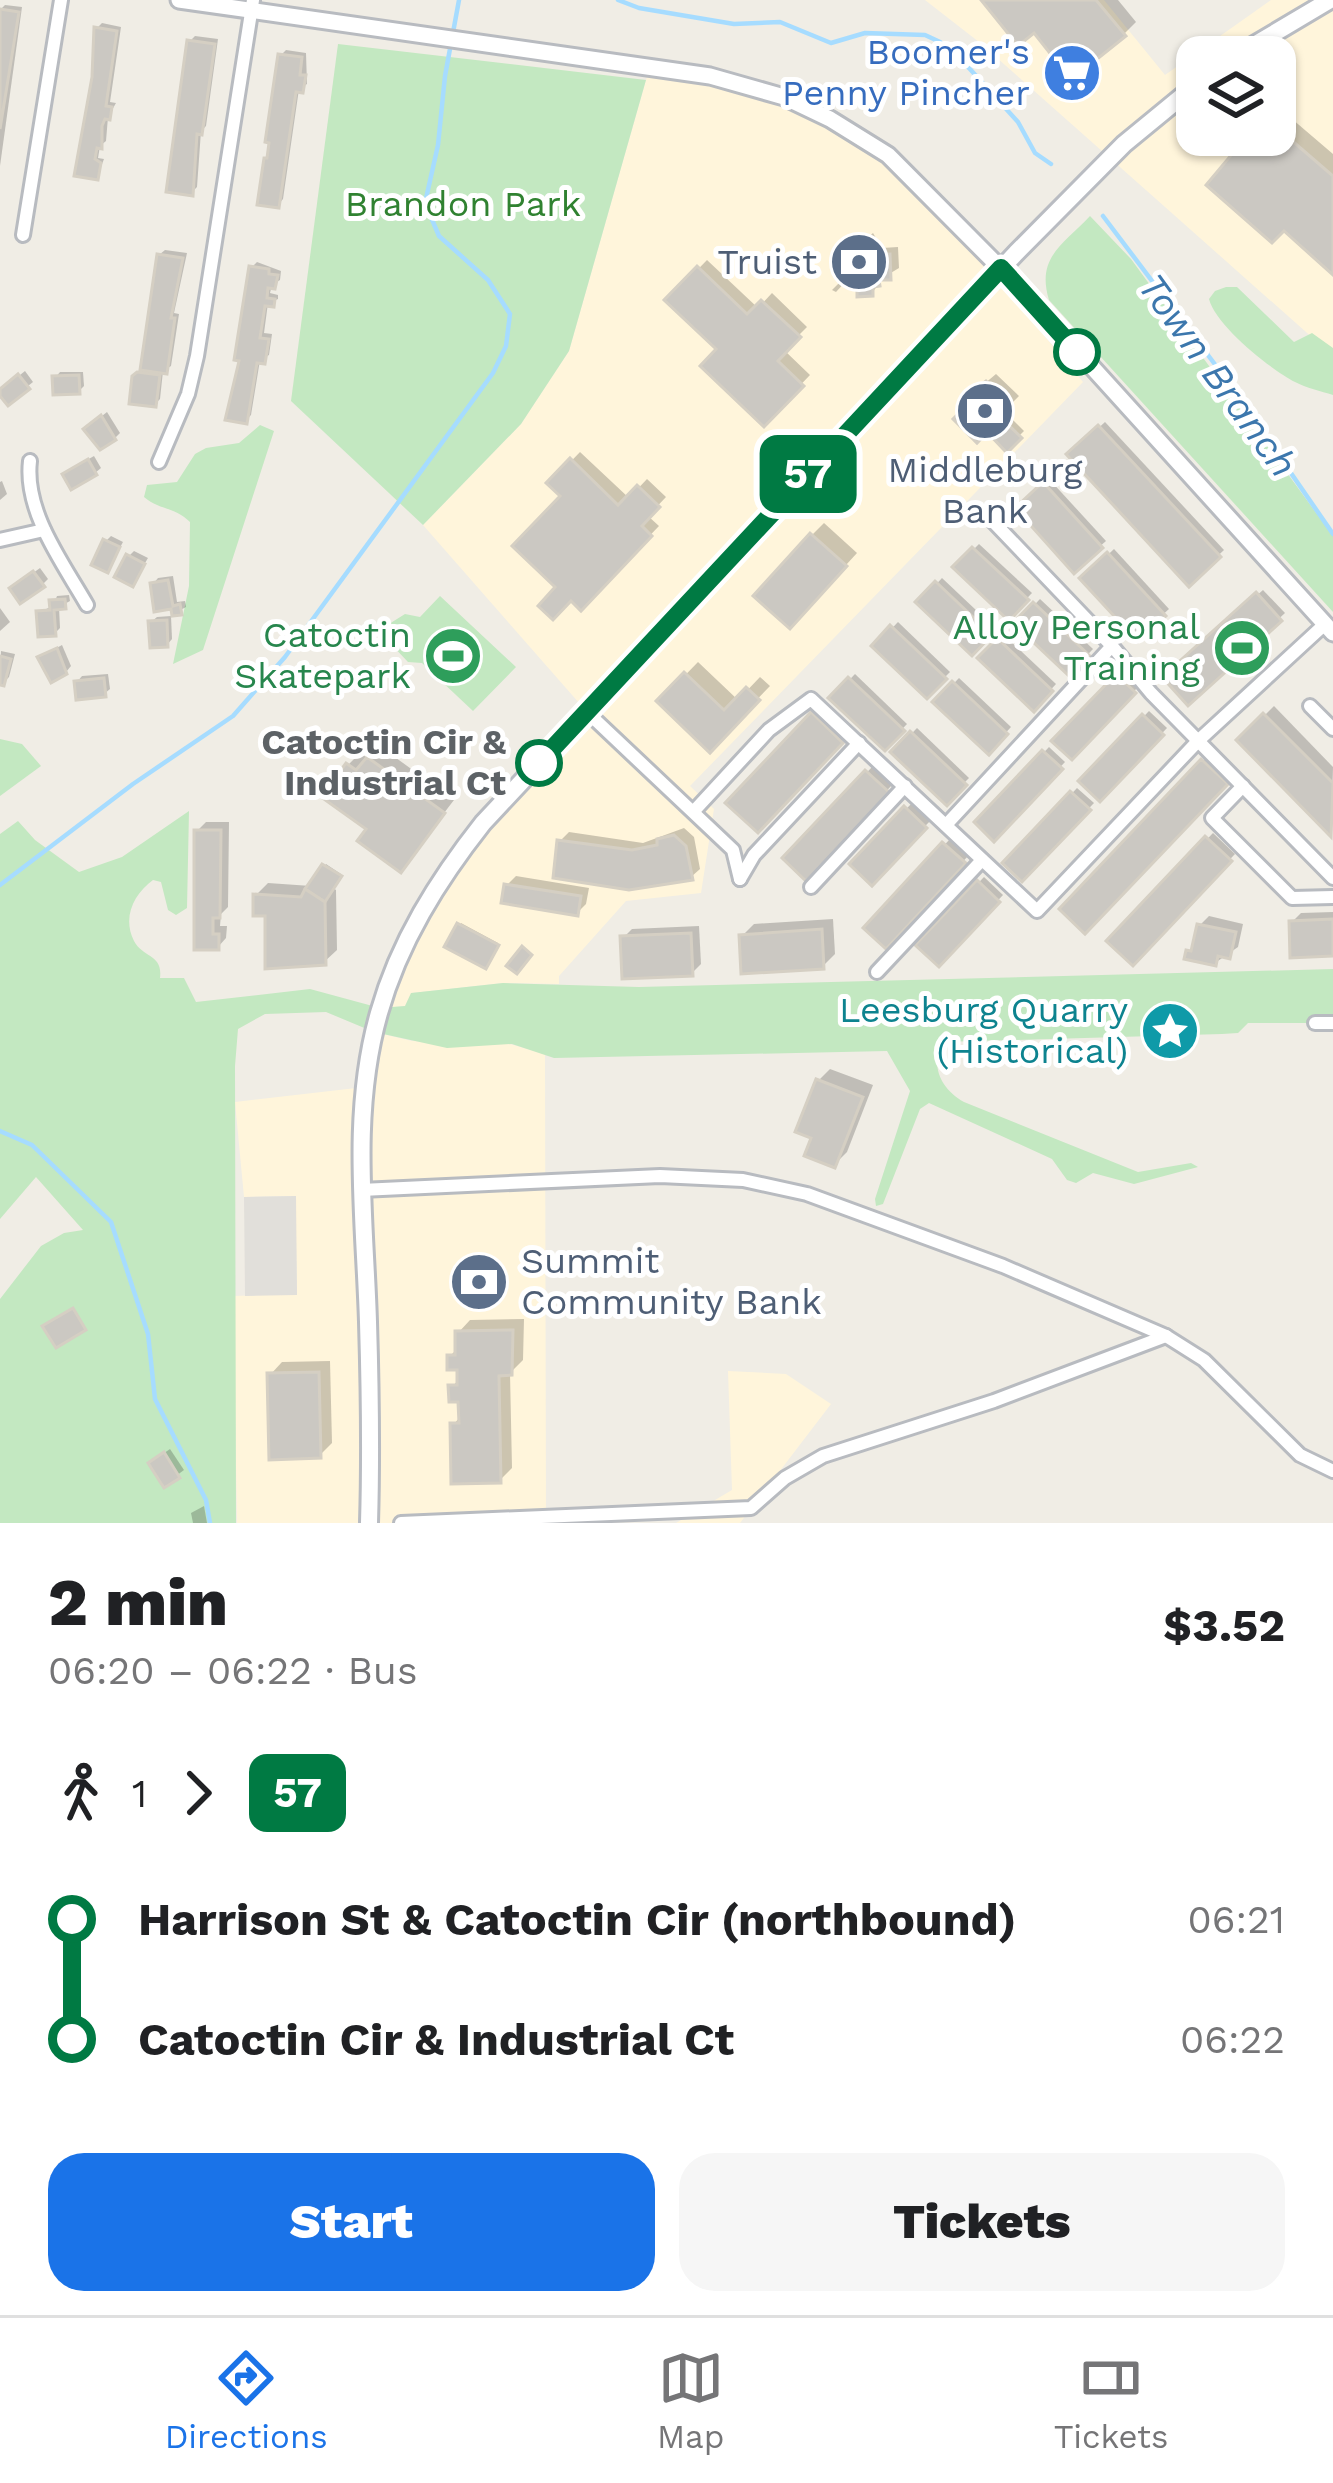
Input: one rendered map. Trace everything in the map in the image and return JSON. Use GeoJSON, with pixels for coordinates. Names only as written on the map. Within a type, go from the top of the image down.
{"type":"FeatureCollection","features":[{"type":"Feature","properties":{"kind":"main road"},"geometry":{"type":"LineString","coordinates":[[1269,36],[1330,0]]}},
{"type":"Feature","properties":{"kind":"main road"},"geometry":{"type":"LineString","coordinates":[[369,1523],[368,1322],[361,1190],[366,1076],[380,1008],[434,889],[478,830],[1001,268],[1124,144],[1176,101]]}},
{"type":"Feature","properties":{"kind":"street"},"geometry":{"type":"LineString","coordinates":[[23,235],[61,0]]}},
{"type":"Feature","properties":{"kind":"street"},"geometry":{"type":"LineString","coordinates":[[179,0],[252,6],[710,76],[784,98],[830,119],[888,155],[1001,268],[1329,628],[1198,740],[1037,911],[811,699],[772,726],[694,812]]}},
{"type":"Feature","properties":{"kind":"street"},"geometry":{"type":"LineString","coordinates":[[159,462],[188,394],[196,356],[252,6]]}},
{"type":"Feature","properties":{"kind":"street"},"geometry":{"type":"LineString","coordinates":[[30,461],[28,474],[44,530],[87,605]]}},
{"type":"Feature","properties":{"kind":"street"},"geometry":{"type":"LineString","coordinates":[[984,512],[1112,646],[1150,693],[1333,878]]}},
{"type":"Feature","properties":{"kind":"street"},"geometry":{"type":"LineString","coordinates":[[0,540],[44,530]]}},
{"type":"Feature","properties":{"kind":"street"},"geometry":{"type":"LineString","coordinates":[[946,824],[1112,646]]}},
{"type":"Feature","properties":{"kind":"street"},"geometry":{"type":"LineString","coordinates":[[1310,706],[1333,729]]}},
{"type":"Feature","properties":{"kind":"street"},"geometry":{"type":"LineString","coordinates":[[587,712],[733,850],[740,879],[754,855],[859,742]]}},
{"type":"Feature","properties":{"kind":"street"},"geometry":{"type":"LineString","coordinates":[[811,887],[905,786]]}},
{"type":"Feature","properties":{"kind":"street"},"geometry":{"type":"LineString","coordinates":[[1243,786],[1212,818],[1292,898],[1333,897]]}},
{"type":"Feature","properties":{"kind":"street"},"geometry":{"type":"LineString","coordinates":[[878,972],[982,860]]}},
{"type":"Feature","properties":{"kind":"street"},"geometry":{"type":"LineString","coordinates":[[1315,1023],[1333,1023]]}},
{"type":"Feature","properties":{"kind":"street"},"geometry":{"type":"LineString","coordinates":[[361,1190],[660,1176],[743,1180],[807,1194],[992,1261],[1166,1336],[1204,1360],[1300,1456],[1333,1471]]}},
{"type":"Feature","properties":{"kind":"street"},"geometry":{"type":"LineString","coordinates":[[401,1523],[751,1508],[785,1478],[824,1456],[994,1401],[1166,1336]]}},
{"type":"Feature","properties":{"kind":"shaded area"},"geometry":{"type":"Polygon","coordinates":[[[925,0],[1104,0],[1165,75],[1176,67],[1176,156],[1296,156],[1296,36],[1220,36],[1271,0],[1333,0],[1333,356],[979,42],[925,0]]]}},
{"type":"Feature","properties":{"kind":"shaded area"},"geometry":{"type":"Polygon","coordinates":[[[650,66],[710,76],[830,119],[912,178],[1083,382],[690,786],[714,809],[701,893],[626,901],[559,976],[559,984],[503,983],[412,993],[405,1006],[380,1008],[433,889],[587,712],[423,525],[521,424],[569,351],[650,66]]]}},
{"type":"Feature","properties":{"kind":"shaded area"},"geometry":{"type":"Polygon","coordinates":[[[374,1032],[412,1041],[510,1044],[545,1054],[546,1523],[237,1523],[233,1296],[297,1294],[295,1196],[244,1197],[235,1102],[365,1087],[374,1032]]]}},
{"type":"Feature","properties":{"kind":"shaded area"},"geometry":{"type":"Polygon","coordinates":[[[296,1196],[297,1295],[245,1296],[244,1197],[296,1196]]]}},
{"type":"Feature","properties":{"kind":"shaded area"},"geometry":{"type":"Polygon","coordinates":[[[728,1371],[786,1374],[831,1404],[740,1523],[676,1523],[732,1490],[728,1371]]]}},
{"type":"Feature","properties":{"kind":"green space","name":"Brandon Park"},"geometry":{"type":"Polygon","coordinates":[[[338,44],[646,80],[569,351],[521,424],[423,525],[291,401],[338,44]]]}},
{"type":"Feature","properties":{"kind":"green space"},"geometry":{"type":"Polygon","coordinates":[[[1090,216],[1131,259],[1333,536],[1333,612],[1049,300],[1049,262],[1090,216]]]}},
{"type":"Feature","properties":{"kind":"green space"},"geometry":{"type":"Polygon","coordinates":[[[1226,287],[1237,287],[1294,342],[1312,333],[1333,348],[1333,395],[1284,376],[1233,334],[1209,299],[1226,287]]]}},
{"type":"Feature","properties":{"kind":"green space"},"geometry":{"type":"Polygon","coordinates":[[[260,425],[274,431],[203,650],[173,664],[189,586],[190,522],[144,497],[147,485],[177,482],[195,454],[239,443],[260,425]]]}},
{"type":"Feature","properties":{"kind":"green space","name":"Catoctin Skatepark"},"geometry":{"type":"Polygon","coordinates":[[[440,596],[516,667],[473,711],[422,663],[408,662],[389,642],[389,624],[405,614],[420,617],[440,596]]]}},
{"type":"Feature","properties":{"kind":"green space"},"geometry":{"type":"Polygon","coordinates":[[[0,739],[22,744],[41,766],[0,796],[0,739]]]}},
{"type":"Feature","properties":{"kind":"green space"},"geometry":{"type":"Polygon","coordinates":[[[189,811],[187,908],[176,915],[168,910],[161,882],[153,880],[135,899],[129,923],[134,941],[158,964],[160,978],[184,978],[196,1002],[310,989],[380,1008],[405,1006],[411,993],[503,983],[639,987],[1333,969],[1333,1023],[1248,1023],[1238,1033],[1222,1034],[942,1042],[937,1060],[940,1076],[964,1102],[1138,1172],[1191,1163],[1198,1167],[1134,1184],[1093,1173],[1076,1183],[1067,1180],[1052,1159],[929,1103],[920,1109],[883,1204],[876,1206],[910,1091],[887,1051],[554,1058],[512,1044],[447,1048],[374,1032],[326,1012],[265,1014],[238,1029],[235,1066],[236,1523],[0,1523],[0,1299],[41,1246],[64,1233],[83,1230],[36,1177],[0,1219],[0,834],[18,821],[35,840],[79,872],[122,857],[189,811]]]}},
{"type":"Feature","properties":{"kind":"building"},"geometry":{"type":"Polygon","coordinates":[[[981,0],[1096,0],[1126,36],[1071,80],[1034,33],[1018,46],[981,0]]]}},
{"type":"Feature","properties":{"kind":"building"},"geometry":{"type":"Polygon","coordinates":[[[0,9],[19,12],[0,129],[0,9]]]}},
{"type":"Feature","properties":{"kind":"building"},"geometry":{"type":"Polygon","coordinates":[[[94,27],[117,31],[106,106],[112,107],[110,120],[105,119],[102,126],[102,149],[97,148],[95,159],[101,163],[98,180],[74,176],[92,77],[94,27]]]}},
{"type":"Feature","properties":{"kind":"building"},"geometry":{"type":"Polygon","coordinates":[[[187,40],[215,44],[202,135],[197,134],[193,196],[166,192],[187,40]]]}},
{"type":"Feature","properties":{"kind":"building"},"geometry":{"type":"Polygon","coordinates":[[[278,54],[302,57],[300,75],[306,75],[303,93],[296,92],[279,208],[257,205],[278,54]]]}},
{"type":"Feature","properties":{"kind":"building"},"geometry":{"type":"Polygon","coordinates":[[[1296,144],[1333,176],[1333,275],[1284,231],[1272,243],[1206,185],[1230,156],[1296,156],[1296,144]]]}},
{"type":"Feature","properties":{"kind":"building"},"geometry":{"type":"Polygon","coordinates":[[[861,240],[868,240],[875,255],[890,254],[891,280],[879,280],[873,296],[857,297],[857,286],[851,287],[841,276],[840,259],[850,248],[861,248],[861,240]]]}},
{"type":"Feature","properties":{"kind":"building"},"geometry":{"type":"Polygon","coordinates":[[[157,254],[183,258],[171,318],[175,318],[167,374],[140,370],[157,254]]]}},
{"type":"Feature","properties":{"kind":"building"},"geometry":{"type":"Polygon","coordinates":[[[249,266],[278,275],[275,289],[268,288],[267,298],[275,299],[274,307],[265,306],[260,338],[269,339],[265,364],[257,363],[247,424],[225,420],[239,361],[234,360],[249,266]]]}},
{"type":"Feature","properties":{"kind":"building"},"geometry":{"type":"Polygon","coordinates":[[[697,266],[747,314],[761,300],[801,337],[778,361],[804,386],[764,427],[700,366],[716,349],[664,300],[697,266]]]}},
{"type":"Feature","properties":{"kind":"building"},"geometry":{"type":"Polygon","coordinates":[[[137,372],[160,375],[156,407],[129,404],[132,376],[137,372]]]}},
{"type":"Feature","properties":{"kind":"building"},"geometry":{"type":"Polygon","coordinates":[[[18,374],[30,389],[8,406],[0,389],[18,374]]]}},
{"type":"Feature","properties":{"kind":"building"},"geometry":{"type":"Polygon","coordinates":[[[79,375],[80,394],[53,395],[52,376],[79,375]]]}},
{"type":"Feature","properties":{"kind":"building"},"geometry":{"type":"Polygon","coordinates":[[[986,381],[1012,406],[977,443],[953,419],[964,408],[959,403],[986,381]]]}},
{"type":"Feature","properties":{"kind":"building"},"geometry":{"type":"Polygon","coordinates":[[[101,415],[116,440],[100,450],[83,429],[101,415]]]}},
{"type":"Feature","properties":{"kind":"building"},"geometry":{"type":"Polygon","coordinates":[[[1001,418],[1022,438],[1007,453],[987,432],[1001,418]]]}},
{"type":"Feature","properties":{"kind":"building"},"geometry":{"type":"Polygon","coordinates":[[[1098,425],[1221,557],[1189,587],[1066,454],[1098,425]]]}},
{"type":"Feature","properties":{"kind":"building"},"geometry":{"type":"Polygon","coordinates":[[[570,458],[618,505],[637,485],[660,507],[642,526],[652,536],[581,611],[571,601],[553,620],[538,606],[555,587],[512,546],[560,496],[546,483],[570,458]]]}},
{"type":"Feature","properties":{"kind":"building"},"geometry":{"type":"Polygon","coordinates":[[[88,459],[97,475],[71,490],[62,474],[88,459]]]}},
{"type":"Feature","properties":{"kind":"building"},"geometry":{"type":"Polygon","coordinates":[[[1043,482],[1103,548],[1074,574],[1015,508],[1043,482]]]}},
{"type":"Feature","properties":{"kind":"building"},"geometry":{"type":"Polygon","coordinates":[[[810,533],[847,566],[790,629],[753,596],[810,533]]]}},
{"type":"Feature","properties":{"kind":"building"},"geometry":{"type":"Polygon","coordinates":[[[103,539],[120,547],[108,573],[91,565],[103,539]]]}},
{"type":"Feature","properties":{"kind":"building"},"geometry":{"type":"Polygon","coordinates":[[[972,547],[1029,600],[1009,621],[952,567],[972,547]]]}},
{"type":"Feature","properties":{"kind":"building"},"geometry":{"type":"Polygon","coordinates":[[[1107,552],[1166,616],[1138,642],[1079,578],[1107,552]]]}},
{"type":"Feature","properties":{"kind":"building"},"geometry":{"type":"Polygon","coordinates":[[[126,554],[145,564],[133,587],[114,577],[126,554]]]}},
{"type":"Feature","properties":{"kind":"building"},"geometry":{"type":"Polygon","coordinates":[[[33,571],[45,587],[20,604],[9,588],[33,571]]]}},
{"type":"Feature","properties":{"kind":"building"},"geometry":{"type":"Polygon","coordinates":[[[168,580],[173,606],[180,604],[182,615],[172,616],[171,609],[154,612],[150,583],[168,580]]]}},
{"type":"Feature","properties":{"kind":"building"},"geometry":{"type":"Polygon","coordinates":[[[935,581],[992,635],[972,656],[915,602],[935,581]]]}},
{"type":"Feature","properties":{"kind":"building"},"geometry":{"type":"Polygon","coordinates":[[[1256,592],[1282,621],[1188,706],[1162,677],[1256,592]]]}},
{"type":"Feature","properties":{"kind":"building"},"geometry":{"type":"Polygon","coordinates":[[[65,599],[66,609],[54,610],[56,636],[38,637],[36,611],[50,610],[49,600],[65,599]]]}},
{"type":"Feature","properties":{"kind":"building"},"geometry":{"type":"Polygon","coordinates":[[[1033,602],[1090,656],[1070,677],[1013,623],[1033,602]]]}},
{"type":"Feature","properties":{"kind":"building"},"geometry":{"type":"Polygon","coordinates":[[[167,620],[168,647],[150,648],[148,621],[167,620]]]}},
{"type":"Feature","properties":{"kind":"building"},"geometry":{"type":"Polygon","coordinates":[[[890,625],[947,679],[927,699],[871,646],[890,625]]]}},
{"type":"Feature","properties":{"kind":"building"},"geometry":{"type":"Polygon","coordinates":[[[997,638],[1053,691],[1034,712],[977,658],[997,638]]]}},
{"type":"Feature","properties":{"kind":"building"},"geometry":{"type":"Polygon","coordinates":[[[57,648],[67,674],[51,683],[37,657],[57,648]]]}},
{"type":"Feature","properties":{"kind":"building"},"geometry":{"type":"Polygon","coordinates":[[[0,656],[11,659],[4,686],[0,685],[0,656]]]}},
{"type":"Feature","properties":{"kind":"building"},"geometry":{"type":"Polygon","coordinates":[[[684,672],[724,710],[746,687],[760,700],[710,753],[656,701],[684,672]]]}},
{"type":"Feature","properties":{"kind":"building"},"geometry":{"type":"Polygon","coordinates":[[[1116,674],[1136,693],[1072,760],[1051,741],[1116,674]]]}},
{"type":"Feature","properties":{"kind":"building"},"geometry":{"type":"Polygon","coordinates":[[[848,677],[905,731],[885,751],[828,698],[848,677]]]}},
{"type":"Feature","properties":{"kind":"building"},"geometry":{"type":"Polygon","coordinates":[[[104,678],[106,697],[76,700],[74,681],[104,678]]]}},
{"type":"Feature","properties":{"kind":"building"},"geometry":{"type":"Polygon","coordinates":[[[952,681],[1008,734],[989,755],[932,702],[952,681]]]}},
{"type":"Feature","properties":{"kind":"building"},"geometry":{"type":"Polygon","coordinates":[[[811,712],[843,743],[758,833],[725,803],[811,712]]]}},
{"type":"Feature","properties":{"kind":"building"},"geometry":{"type":"Polygon","coordinates":[[[1263,713],[1333,783],[1331,837],[1236,740],[1263,713]]]}},
{"type":"Feature","properties":{"kind":"building"},"geometry":{"type":"Polygon","coordinates":[[[1142,714],[1164,735],[1100,802],[1078,781],[1142,714]]]}},
{"type":"Feature","properties":{"kind":"building"},"geometry":{"type":"Polygon","coordinates":[[[910,731],[967,785],[947,806],[890,752],[910,731]]]}},
{"type":"Feature","properties":{"kind":"building"},"geometry":{"type":"Polygon","coordinates":[[[1042,750],[1063,769],[994,842],[974,822],[1042,750]]]}},
{"type":"Feature","properties":{"kind":"building"},"geometry":{"type":"Polygon","coordinates":[[[367,757],[445,813],[401,873],[357,841],[366,829],[321,797],[346,763],[356,770],[367,757]]]}},
{"type":"Feature","properties":{"kind":"building"},"geometry":{"type":"Polygon","coordinates":[[[1201,759],[1228,784],[1085,934],[1059,909],[1201,759]]]}},
{"type":"Feature","properties":{"kind":"building"},"geometry":{"type":"Polygon","coordinates":[[[865,770],[889,792],[806,881],[782,858],[865,770]]]}},
{"type":"Feature","properties":{"kind":"building"},"geometry":{"type":"Polygon","coordinates":[[[1070,791],[1091,810],[1022,882],[1002,863],[1070,791]]]}},
{"type":"Feature","properties":{"kind":"building"},"geometry":{"type":"Polygon","coordinates":[[[904,806],[927,828],[872,886],[849,864],[904,806]]]}},
{"type":"Feature","properties":{"kind":"building"},"geometry":{"type":"Polygon","coordinates":[[[194,830],[221,830],[220,918],[213,918],[219,950],[194,950],[194,830]]]}},
{"type":"Feature","properties":{"kind":"building"},"geometry":{"type":"Polygon","coordinates":[[[674,835],[686,846],[693,880],[629,890],[553,878],[557,840],[632,850],[657,845],[657,839],[674,835]]]}},
{"type":"Feature","properties":{"kind":"building"},"geometry":{"type":"Polygon","coordinates":[[[1205,836],[1232,861],[1133,966],[1106,941],[1205,836]]]}},
{"type":"Feature","properties":{"kind":"building"},"geometry":{"type":"Polygon","coordinates":[[[942,842],[966,863],[886,949],[863,928],[942,842]]]}},
{"type":"Feature","properties":{"kind":"building"},"geometry":{"type":"Polygon","coordinates":[[[322,864],[342,876],[325,902],[305,889],[322,864]]]}},
{"type":"Feature","properties":{"kind":"building"},"geometry":{"type":"Polygon","coordinates":[[[977,880],[1000,902],[939,967],[915,945],[977,880]]]}},
{"type":"Feature","properties":{"kind":"building"},"geometry":{"type":"Polygon","coordinates":[[[504,884],[581,896],[578,916],[501,903],[504,884]]]}},
{"type":"Feature","properties":{"kind":"building"},"geometry":{"type":"Polygon","coordinates":[[[305,889],[325,902],[326,965],[265,969],[265,916],[253,916],[253,894],[301,897],[305,889]]]}},
{"type":"Feature","properties":{"kind":"building"},"geometry":{"type":"Polygon","coordinates":[[[1333,919],[1333,956],[1290,958],[1289,921],[1333,919]]]}},
{"type":"Feature","properties":{"kind":"building"},"geometry":{"type":"Polygon","coordinates":[[[457,923],[499,945],[486,969],[444,947],[457,923]]]}},
{"type":"Feature","properties":{"kind":"building"},"geometry":{"type":"Polygon","coordinates":[[[1197,924],[1236,932],[1230,959],[1218,956],[1216,966],[1184,959],[1186,950],[1191,951],[1197,924]]]}},
{"type":"Feature","properties":{"kind":"building"},"geometry":{"type":"Polygon","coordinates":[[[822,929],[824,969],[741,974],[739,935],[822,929]]]}},
{"type":"Feature","properties":{"kind":"building"},"geometry":{"type":"Polygon","coordinates":[[[691,933],[693,976],[622,979],[620,936],[691,933]]]}},
{"type":"Feature","properties":{"kind":"building"},"geometry":{"type":"Polygon","coordinates":[[[522,946],[532,955],[517,974],[506,966],[522,946]]]}},
{"type":"Feature","properties":{"kind":"building"},"geometry":{"type":"Polygon","coordinates":[[[816,1079],[863,1097],[835,1168],[804,1156],[811,1138],[795,1132],[816,1079]]]}},
{"type":"Feature","properties":{"kind":"building"},"geometry":{"type":"Polygon","coordinates":[[[73,1308],[86,1330],[56,1348],[42,1326],[73,1308]]]}},
{"type":"Feature","properties":{"kind":"building"},"geometry":{"type":"Polygon","coordinates":[[[513,1330],[512,1375],[499,1376],[501,1483],[451,1484],[450,1423],[459,1423],[458,1402],[449,1402],[448,1385],[457,1385],[457,1370],[447,1370],[447,1355],[455,1355],[455,1331],[513,1330]]]}},
{"type":"Feature","properties":{"kind":"building"},"geometry":{"type":"Polygon","coordinates":[[[319,1372],[321,1458],[269,1460],[267,1373],[319,1372]]]}},
{"type":"Feature","properties":{"kind":"building"},"geometry":{"type":"Polygon","coordinates":[[[164,1452],[180,1478],[164,1488],[148,1463],[164,1452]]]}},
{"type":"Feature","properties":{"kind":"waterway"},"geometry":{"type":"LineString","coordinates":[[0,885],[133,784],[233,716],[285,657],[493,373],[506,346],[510,314],[488,280],[439,236],[425,203],[459,0]]}},
{"type":"Feature","properties":{"kind":"waterway","name":"Town Branch"},"geometry":{"type":"LineString","coordinates":[[618,0],[734,24],[780,22],[831,43],[865,33],[925,35],[969,68],[1018,122],[1035,153],[1051,164]]}},
{"type":"Feature","properties":{"kind":"waterway","name":"Town Branch"},"geometry":{"type":"LineString","coordinates":[[1103,216],[1226,379],[1333,534]]}},
{"type":"Feature","properties":{"kind":"waterway"},"geometry":{"type":"LineString","coordinates":[[0,1131],[32,1145],[111,1222],[148,1334],[155,1399],[206,1500],[210,1523]]}},
{"type":"Feature","properties":{"kind":"bus line","name":"57"},"geometry":{"type":"LineString","coordinates":[[539,763],[1001,268],[1077,352]]}},
{"type":"Feature","properties":{"kind":"place","name":"Boomer's Penny Pincher"},"geometry":{"type":"Point","coordinates":[1072,73]}},
{"type":"Feature","properties":{"kind":"place","name":"Truist"},"geometry":{"type":"Point","coordinates":[859,262]}},
{"type":"Feature","properties":{"kind":"place","name":"Middleburg Bank"},"geometry":{"type":"Point","coordinates":[985,411]}},
{"type":"Feature","properties":{"kind":"place","name":"Alloy Personal Training"},"geometry":{"type":"Point","coordinates":[1242,648]}},
{"type":"Feature","properties":{"kind":"place","name":"Catoctin Skatepark"},"geometry":{"type":"Point","coordinates":[453,656]}},
{"type":"Feature","properties":{"kind":"place","name":"Catoctin Cir & Industrial Ct"},"geometry":{"type":"Point","coordinates":[539,763]}},
{"type":"Feature","properties":{"kind":"place","name":"Leesburg Quarry (Historical)"},"geometry":{"type":"Point","coordinates":[1170,1031]}},
{"type":"Feature","properties":{"kind":"place","name":"Summit Community Bank"},"geometry":{"type":"Point","coordinates":[479,1282]}}]}
